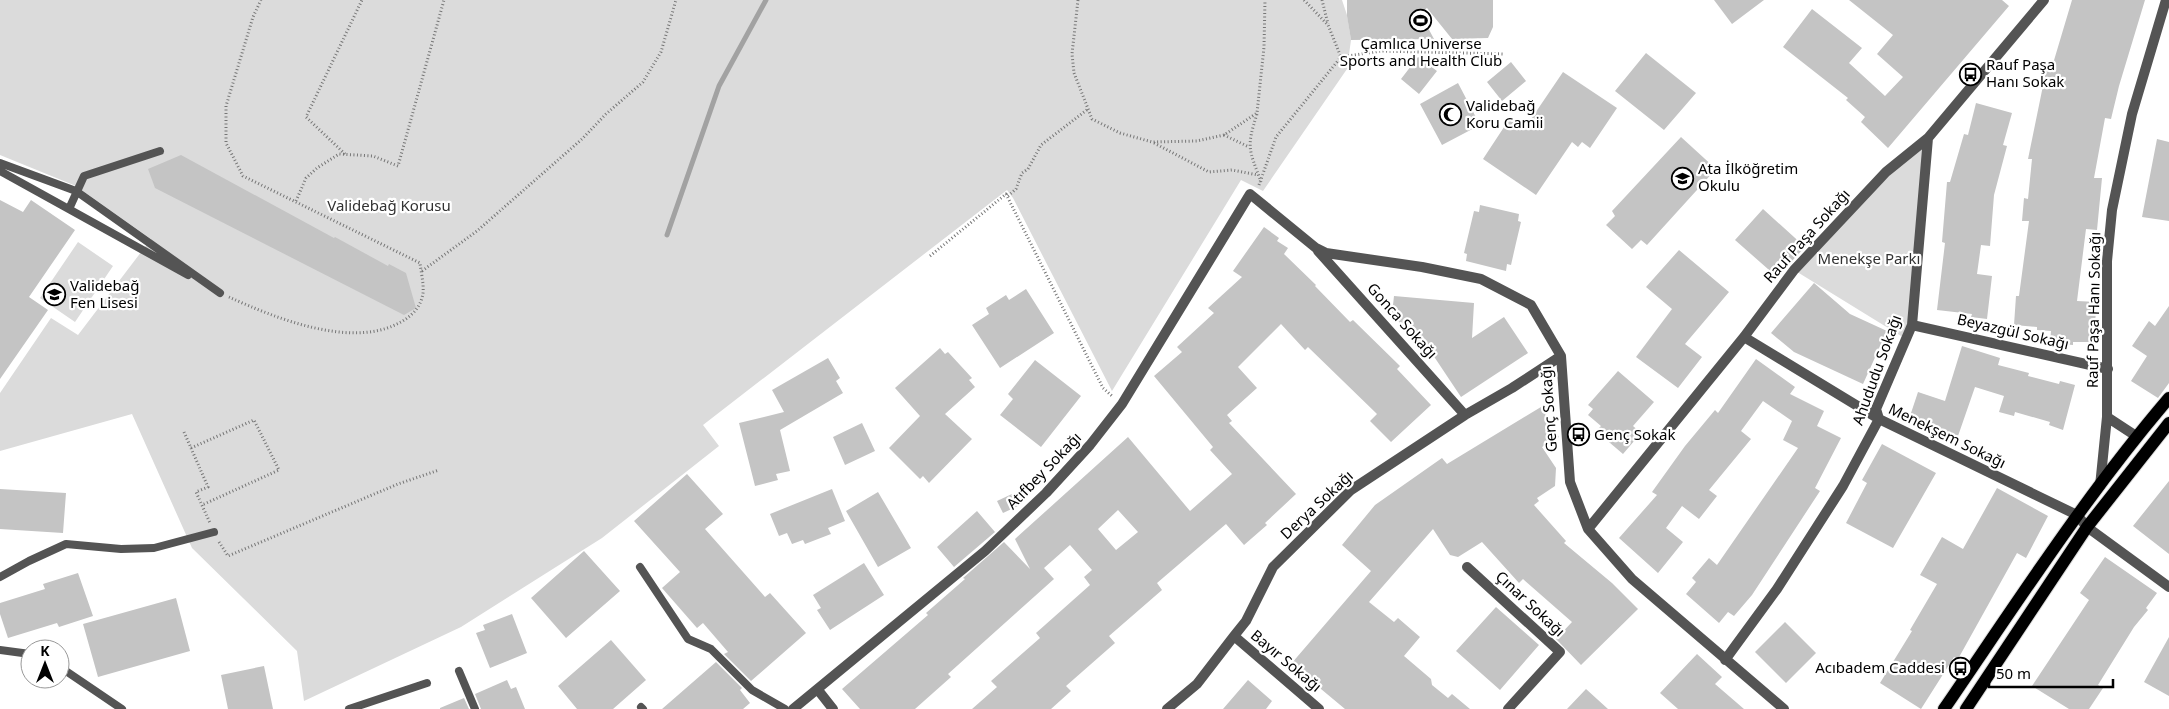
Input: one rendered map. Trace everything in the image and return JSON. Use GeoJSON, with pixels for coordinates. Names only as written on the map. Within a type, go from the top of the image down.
{"type":"FeatureCollection","features":[{"type":"Feature","properties":{"kind":"main road"},"geometry":{"type":"LineString","coordinates":[[1944,709],[2077,515],[2136,436],[2169,398]]}},
{"type":"Feature","properties":{"kind":"main road"},"geometry":{"type":"LineString","coordinates":[[1966,709],[2088,527],[2169,423]]}},
{"type":"Feature","properties":{"kind":"street","name":"Rauf Paşa Sokağı"},"geometry":{"type":"LineString","coordinates":[[1588,528],[1744,337],[1794,270],[1886,172],[1928,138],[2044,0]]}},
{"type":"Feature","properties":{"kind":"street","name":"Rauf Paşa Hanı Sokağı"},"geometry":{"type":"LineString","coordinates":[[2100,486],[2107,417],[2107,261],[2112,210],[2132,114],[2166,0]]}},
{"type":"Feature","properties":{"kind":"street","name":"Ahududu Sokağı"},"geometry":{"type":"LineString","coordinates":[[1725,660],[1777,588],[1828,510],[1879,420],[1876,409],[1912,325],[1928,138]]}},
{"type":"Feature","properties":{"kind":"street","name":"Genç Sokağı"},"geometry":{"type":"LineString","coordinates":[[1250,194],[1316,248],[1326,253],[1422,267],[1481,279],[1531,306],[1561,356],[1570,482],[1588,528],[1632,579],[1784,709]]}},
{"type":"Feature","properties":{"kind":"street","name":"Atıfbey Sokağı"},"geometry":{"type":"LineString","coordinates":[[793,709],[950,581],[1046,493],[1090,445],[1122,404],[1250,194]]}},
{"type":"Feature","properties":{"kind":"street","name":"Gonca Sokağı"},"geometry":{"type":"LineString","coordinates":[[1316,248],[1465,415]]}},
{"type":"Feature","properties":{"kind":"street","name":"Beyazgül Sokağı"},"geometry":{"type":"LineString","coordinates":[[1912,325],[2108,369]]}},
{"type":"Feature","properties":{"kind":"street","name":"Menekşem Sokağı"},"geometry":{"type":"LineString","coordinates":[[1744,337],[1879,420],[2077,515],[2088,527],[2169,587]]}},
{"type":"Feature","properties":{"kind":"street","name":"Derya Sokağı"},"geometry":{"type":"LineString","coordinates":[[1167,709],[1197,684],[1246,621],[1273,567],[1351,490],[1465,415],[1512,388],[1561,356]]}},
{"type":"Feature","properties":{"kind":"street"},"geometry":{"type":"LineString","coordinates":[[2107,417],[2136,436]]}},
{"type":"Feature","properties":{"kind":"street","name":"Çınar Sokağı"},"geometry":{"type":"LineString","coordinates":[[1467,567],[1560,652],[1508,709]]}},
{"type":"Feature","properties":{"kind":"street","name":"Bayır Sokağı"},"geometry":{"type":"LineString","coordinates":[[1234,636],[1319,709]]}},
{"type":"Feature","properties":{"kind":"street"},"geometry":{"type":"LineString","coordinates":[[818,690],[833,709]]}},
{"type":"Feature","properties":{"kind":"lane"},"geometry":{"type":"LineString","coordinates":[[68,209],[84,176],[160,151]]}},
{"type":"Feature","properties":{"kind":"lane"},"geometry":{"type":"LineString","coordinates":[[0,163],[76,191],[220,292]]}},
{"type":"Feature","properties":{"kind":"lane"},"geometry":{"type":"LineString","coordinates":[[0,171],[220,292]]}},
{"type":"Feature","properties":{"kind":"lane"},"geometry":{"type":"LineString","coordinates":[[0,577],[66,544],[121,549],[154,548],[214,532]]}},
{"type":"Feature","properties":{"kind":"lane"},"geometry":{"type":"LineString","coordinates":[[640,567],[688,639],[711,649],[752,690],[785,709]]}},
{"type":"Feature","properties":{"kind":"lane"},"geometry":{"type":"LineString","coordinates":[[0,650],[20,653]]}},
{"type":"Feature","properties":{"kind":"lane"},"geometry":{"type":"LineString","coordinates":[[459,671],[475,709]]}},
{"type":"Feature","properties":{"kind":"lane"},"geometry":{"type":"LineString","coordinates":[[70,674],[122,709]]}},
{"type":"Feature","properties":{"kind":"lane"},"geometry":{"type":"LineString","coordinates":[[349,709],[427,683]]}},
{"type":"Feature","properties":{"kind":"path"},"geometry":{"type":"LineString","coordinates":[[220,292],[255,309],[323,330],[365,334],[389,328],[404,320],[417,310],[423,293],[420,263],[243,176],[226,143],[226,106],[261,0]]}},
{"type":"Feature","properties":{"kind":"path"},"geometry":{"type":"LineString","coordinates":[[345,155],[306,117],[362,0]]}},
{"type":"Feature","properties":{"kind":"path"},"geometry":{"type":"LineString","coordinates":[[296,201],[306,178],[317,168],[339,154],[373,156],[398,166],[444,0]]}},
{"type":"Feature","properties":{"kind":"path"},"geometry":{"type":"LineString","coordinates":[[421,272],[478,231],[643,82],[660,52],[676,0]]}},
{"type":"Feature","properties":{"kind":"path"},"geometry":{"type":"LineString","coordinates":[[1078,0],[1072,54],[1074,73],[1092,119],[1120,133],[1152,142],[1209,172],[1232,170],[1258,175]]}},
{"type":"Feature","properties":{"kind":"path"},"geometry":{"type":"LineString","coordinates":[[1261,183],[1249,140],[1257,113],[1264,47],[1265,0]]}},
{"type":"Feature","properties":{"kind":"path"},"geometry":{"type":"LineString","coordinates":[[1304,0],[1328,25]]}},
{"type":"Feature","properties":{"kind":"path"},"geometry":{"type":"LineString","coordinates":[[1322,0],[1328,25],[1341,57]]}},
{"type":"Feature","properties":{"kind":"path"},"geometry":{"type":"LineString","coordinates":[[1250,194],[1261,183],[1276,137],[1341,57],[1381,51],[1505,54]]}},
{"type":"Feature","properties":{"kind":"path"},"geometry":{"type":"LineString","coordinates":[[930,256],[1006,194],[1007,196],[1016,189],[1022,173],[1028,169],[1041,145],[1088,109]]}},
{"type":"Feature","properties":{"kind":"path"},"geometry":{"type":"LineString","coordinates":[[1152,142],[1197,141],[1224,135],[1257,113]]}},
{"type":"Feature","properties":{"kind":"path"},"geometry":{"type":"LineString","coordinates":[[1224,135],[1250,147]]}},
{"type":"Feature","properties":{"kind":"path"},"geometry":{"type":"LineString","coordinates":[[1010,201],[1012,192]]}},
{"type":"Feature","properties":{"kind":"path"},"geometry":{"type":"LineString","coordinates":[[1007,196],[1103,388],[1122,404]]}},
{"type":"Feature","properties":{"kind":"path"},"geometry":{"type":"LineString","coordinates":[[191,448],[254,420],[279,470],[202,505]]}},
{"type":"Feature","properties":{"kind":"path"},"geometry":{"type":"LineString","coordinates":[[184,432],[208,487],[196,492],[214,532],[228,556],[398,484],[439,470]]}},
{"type":"Feature","properties":{"kind":"green space","name":"Validebağ Korusu"},"geometry":{"type":"Polygon","coordinates":[[[0,0],[1342,0],[1347,15],[1351,40],[1347,69],[1263,191],[1241,180],[1112,391],[1013,198],[1007,190],[703,425],[719,446],[602,538],[461,627],[304,701],[297,651],[192,548],[132,414],[0,451],[0,393],[51,318],[78,335],[151,239],[76,186],[0,155],[0,0]]]}},
{"type":"Feature","properties":{"kind":"green space","name":"Menekşe Parkı"},"geometry":{"type":"Polygon","coordinates":[[[1928,138],[1906,339],[1794,270],[1928,138]]]}},
{"type":"Feature","properties":{"kind":"green space"},"geometry":{"type":"Polygon","coordinates":[[[78,242],[113,266],[75,322],[40,298],[78,242]]]}},
{"type":"Feature","properties":{"kind":"building","name":"Çamlıca Universe Sports and Health Club"},"geometry":{"type":"Polygon","coordinates":[[[1347,0],[1493,0],[1493,27],[1488,38],[1452,39],[1427,8],[1420,13],[1434,39],[1351,40],[1347,16],[1347,0]]]}},
{"type":"Feature","properties":{"kind":"building"},"geometry":{"type":"Polygon","coordinates":[[[1714,0],[1764,0],[1732,24],[1714,0]]]}},
{"type":"Feature","properties":{"kind":"building"},"geometry":{"type":"Polygon","coordinates":[[[1849,0],[2002,0],[2009,6],[1888,148],[1861,122],[1865,117],[1846,100],[1848,98],[1783,47],[1812,9],[1862,48],[1849,63],[1885,96],[1903,77],[1877,54],[1893,35],[1849,0]]]}},
{"type":"Feature","properties":{"kind":"building"},"geometry":{"type":"Polygon","coordinates":[[[2072,0],[2145,0],[2111,119],[2105,118],[2094,178],[2102,178],[2097,230],[2086,229],[2077,301],[2097,302],[2093,342],[2073,342],[2073,345],[2050,343],[2051,331],[2037,330],[2037,327],[2014,325],[2016,296],[2019,296],[2029,221],[2022,221],[2024,198],[2028,199],[2032,159],[2028,159],[2047,66],[2052,67],[2072,0]]]}},
{"type":"Feature","properties":{"kind":"building"},"geometry":{"type":"Polygon","coordinates":[[[1646,53],[1696,93],[1664,130],[1615,91],[1646,53]]]}},
{"type":"Feature","properties":{"kind":"building"},"geometry":{"type":"Polygon","coordinates":[[[1418,57],[1437,71],[1419,94],[1401,79],[1418,57]]]}},
{"type":"Feature","properties":{"kind":"building"},"geometry":{"type":"Polygon","coordinates":[[[1511,62],[1526,81],[1502,101],[1487,82],[1511,62]]]}},
{"type":"Feature","properties":{"kind":"building"},"geometry":{"type":"Polygon","coordinates":[[[1563,72],[1617,108],[1590,148],[1582,142],[1578,147],[1572,142],[1536,195],[1483,159],[1510,118],[1525,128],[1563,72]]]}},
{"type":"Feature","properties":{"kind":"building","name":"Validebağ Koru Camii"},"geometry":{"type":"Polygon","coordinates":[[[1458,83],[1480,125],[1442,145],[1420,104],[1458,83]]]}},
{"type":"Feature","properties":{"kind":"building"},"geometry":{"type":"Polygon","coordinates":[[[1976,103],[2012,113],[2003,145],[2007,146],[1994,195],[1990,246],[1981,245],[1977,274],[1992,276],[1987,319],[1971,317],[1972,314],[1937,310],[1945,243],[1942,242],[1947,182],[1950,182],[1964,134],[1968,135],[1976,103]]]}},
{"type":"Feature","properties":{"kind":"building","name":"Ata İlköğretim Okulu"},"geometry":{"type":"Polygon","coordinates":[[[1681,137],[1716,169],[1647,245],[1641,240],[1632,249],[1606,225],[1615,216],[1612,211],[1681,137]]]}},
{"type":"Feature","properties":{"kind":"building"},"geometry":{"type":"Polygon","coordinates":[[[2157,139],[2169,142],[2169,221],[2142,217],[2157,139]]]}},
{"type":"Feature","properties":{"kind":"building"},"geometry":{"type":"Polygon","coordinates":[[[181,155],[334,238],[388,266],[389,264],[406,273],[416,308],[404,315],[155,188],[148,169],[181,155]]]}},
{"type":"Feature","properties":{"kind":"building"},"geometry":{"type":"Polygon","coordinates":[[[0,200],[23,212],[31,200],[75,230],[29,297],[48,310],[0,379],[0,200]]]}},
{"type":"Feature","properties":{"kind":"building"},"geometry":{"type":"Polygon","coordinates":[[[1480,205],[1519,214],[1518,221],[1521,222],[1511,265],[1507,264],[1506,271],[1466,261],[1467,254],[1464,253],[1474,211],[1479,212],[1480,205]]]}},
{"type":"Feature","properties":{"kind":"building"},"geometry":{"type":"Polygon","coordinates":[[[1763,209],[1805,247],[1777,277],[1735,240],[1763,209]]]}},
{"type":"Feature","properties":{"kind":"building"},"geometry":{"type":"Polygon","coordinates":[[[1264,227],[1279,238],[1277,241],[1288,248],[1284,254],[1350,322],[1353,320],[1400,366],[1397,369],[1431,405],[1391,442],[1370,421],[1377,414],[1308,347],[1305,350],[1281,324],[1238,367],[1257,388],[1227,415],[1232,421],[1229,423],[1296,494],[1265,523],[1267,525],[1244,545],[1226,524],[1157,583],[1162,590],[1109,636],[1115,643],[1066,686],[1071,691],[1051,709],[972,709],[997,687],[991,681],[1040,638],[1036,633],[1090,585],[1084,577],[1092,570],[1070,545],[1044,568],[1054,579],[948,674],[951,677],[915,709],[860,709],[842,689],[928,615],[926,613],[1004,542],[1030,569],[1015,539],[1128,437],[1190,511],[1232,474],[1210,450],[1213,447],[1154,376],[1182,352],[1177,347],[1214,313],[1208,308],[1242,277],[1233,271],[1264,227]],[[1118,510],[1098,529],[1116,550],[1138,532],[1118,510]]]}},
{"type":"Feature","properties":{"kind":"building"},"geometry":{"type":"Polygon","coordinates":[[[1679,250],[1729,292],[1685,344],[1702,357],[1678,388],[1636,357],[1672,309],[1646,287],[1679,250]]]}},
{"type":"Feature","properties":{"kind":"building"},"geometry":{"type":"Polygon","coordinates":[[[1814,283],[1850,314],[1887,331],[1863,384],[1794,352],[1771,333],[1814,283]]]}},
{"type":"Feature","properties":{"kind":"building"},"geometry":{"type":"Polygon","coordinates":[[[1026,289],[1054,333],[1000,368],[972,325],[989,314],[986,308],[1006,295],[1009,300],[1026,289]]]}},
{"type":"Feature","properties":{"kind":"building"},"geometry":{"type":"Polygon","coordinates":[[[1394,296],[1474,303],[1472,338],[1504,317],[1528,353],[1461,397],[1431,352],[1427,354],[1392,314],[1394,296]]]}},
{"type":"Feature","properties":{"kind":"building"},"geometry":{"type":"Polygon","coordinates":[[[2169,306],[2169,383],[2158,398],[2131,381],[2147,356],[2132,346],[2149,321],[2155,326],[2169,306]]]}},
{"type":"Feature","properties":{"kind":"building"},"geometry":{"type":"Polygon","coordinates":[[[1962,346],[2000,358],[1998,365],[2029,373],[2028,376],[2059,384],[2060,381],[2075,385],[2063,430],[2049,425],[2050,422],[2015,412],[2014,416],[1999,412],[2004,396],[1975,387],[1958,436],[1909,419],[1918,392],[1945,401],[1962,346]]]}},
{"type":"Feature","properties":{"kind":"building"},"geometry":{"type":"Polygon","coordinates":[[[940,348],[945,354],[948,352],[972,378],[969,380],[975,387],[945,414],[972,439],[929,483],[923,476],[920,479],[889,448],[920,416],[895,388],[940,348]]]}},
{"type":"Feature","properties":{"kind":"building"},"geometry":{"type":"Polygon","coordinates":[[[828,358],[840,378],[836,381],[843,393],[780,430],[790,471],[776,474],[778,480],[755,486],[739,423],[784,412],[772,390],[828,358]]]}},
{"type":"Feature","properties":{"kind":"building"},"geometry":{"type":"Polygon","coordinates":[[[1756,359],[1795,387],[1790,394],[1824,411],[1817,426],[1841,438],[1815,488],[1820,491],[1752,595],[1734,616],[1728,612],[1719,623],[1686,594],[1696,582],[1692,578],[1709,558],[1717,565],[1798,448],[1783,440],[1792,421],[1763,401],[1741,431],[1751,439],[1709,490],[1717,496],[1699,519],[1682,506],[1666,528],[1683,542],[1658,573],[1619,538],[1657,495],[1652,492],[1685,446],[1715,410],[1718,413],[1756,359]]]}},
{"type":"Feature","properties":{"kind":"building"},"geometry":{"type":"Polygon","coordinates":[[[1035,360],[1081,396],[1041,447],[1000,415],[1013,399],[1008,394],[1035,360]]]}},
{"type":"Feature","properties":{"kind":"building"},"geometry":{"type":"Polygon","coordinates":[[[1618,371],[1654,402],[1633,426],[1641,433],[1623,454],[1596,431],[1601,426],[1588,415],[1593,409],[1588,405],[1618,371]]]}},
{"type":"Feature","properties":{"kind":"building"},"geometry":{"type":"Polygon","coordinates":[[[1541,407],[1559,437],[1542,447],[1556,468],[1555,486],[1537,498],[1539,501],[1534,505],[1566,541],[1564,543],[1612,583],[1638,609],[1581,665],[1556,639],[1572,622],[1523,579],[1519,583],[1482,542],[1458,557],[1450,555],[1433,529],[1369,602],[1394,622],[1398,618],[1420,637],[1404,656],[1431,679],[1432,685],[1448,698],[1452,694],[1470,709],[1345,709],[1291,664],[1371,571],[1342,545],[1375,505],[1442,458],[1447,464],[1541,407]]]}},
{"type":"Feature","properties":{"kind":"building"},"geometry":{"type":"Polygon","coordinates":[[[862,423],[875,451],[845,465],[833,437],[862,423]]]}},
{"type":"Feature","properties":{"kind":"building"},"geometry":{"type":"Polygon","coordinates":[[[1882,444],[1936,473],[1893,548],[1846,523],[1867,483],[1862,480],[1882,444]]]}},
{"type":"Feature","properties":{"kind":"building"},"geometry":{"type":"Polygon","coordinates":[[[687,474],[723,514],[705,529],[765,597],[770,593],[806,633],[751,681],[724,654],[728,652],[703,623],[697,628],[662,588],[680,572],[634,521],[687,474]]]}},
{"type":"Feature","properties":{"kind":"building"},"geometry":{"type":"Polygon","coordinates":[[[2169,481],[2169,554],[2133,526],[2169,481]]]}},
{"type":"Feature","properties":{"kind":"building"},"geometry":{"type":"Polygon","coordinates":[[[1997,488],[2048,516],[2026,558],[2017,553],[1958,659],[1954,657],[1921,709],[1880,683],[1912,631],[1910,630],[1937,584],[1920,575],[1942,537],[1963,549],[1997,488]]]}},
{"type":"Feature","properties":{"kind":"building"},"geometry":{"type":"Polygon","coordinates":[[[0,489],[66,493],[63,533],[0,529],[0,489]]]}},
{"type":"Feature","properties":{"kind":"building"},"geometry":{"type":"Polygon","coordinates":[[[832,489],[845,521],[828,528],[831,534],[805,544],[803,540],[792,544],[787,533],[779,536],[770,514],[832,489]]]}},
{"type":"Feature","properties":{"kind":"building"},"geometry":{"type":"Polygon","coordinates":[[[878,492],[911,548],[878,567],[846,511],[878,492]]]}},
{"type":"Feature","properties":{"kind":"building"},"geometry":{"type":"Polygon","coordinates":[[[1012,494],[1018,506],[1003,513],[997,501],[1012,494]]]}},
{"type":"Feature","properties":{"kind":"building"},"geometry":{"type":"Polygon","coordinates":[[[977,511],[995,532],[954,567],[937,547],[977,511]]]}},
{"type":"Feature","properties":{"kind":"building"},"geometry":{"type":"Polygon","coordinates":[[[584,551],[620,591],[566,638],[531,598],[584,551]]]}},
{"type":"Feature","properties":{"kind":"building"},"geometry":{"type":"Polygon","coordinates":[[[2105,557],[2157,593],[2146,608],[2148,610],[2134,627],[2098,685],[2103,688],[2089,709],[2069,709],[2032,686],[2089,600],[2080,593],[2105,557]]]}},
{"type":"Feature","properties":{"kind":"building"},"geometry":{"type":"Polygon","coordinates":[[[864,563],[884,595],[830,630],[817,610],[821,608],[813,595],[864,563]]]}},
{"type":"Feature","properties":{"kind":"building"},"geometry":{"type":"Polygon","coordinates":[[[78,573],[93,616],[59,627],[57,623],[8,638],[0,614],[0,603],[45,589],[43,584],[78,573]]]}},
{"type":"Feature","properties":{"kind":"building"},"geometry":{"type":"Polygon","coordinates":[[[176,598],[190,651],[98,677],[83,624],[176,598]]]}},
{"type":"Feature","properties":{"kind":"building"},"geometry":{"type":"Polygon","coordinates":[[[1496,607],[1539,645],[1500,690],[1456,651],[1496,607]]]}},
{"type":"Feature","properties":{"kind":"building"},"geometry":{"type":"Polygon","coordinates":[[[512,614],[527,653],[490,668],[476,633],[485,630],[483,625],[512,614]]]}},
{"type":"Feature","properties":{"kind":"building"},"geometry":{"type":"Polygon","coordinates":[[[1785,622],[1816,653],[1786,683],[1755,652],[1785,622]]]}},
{"type":"Feature","properties":{"kind":"building"},"geometry":{"type":"Polygon","coordinates":[[[2169,637],[2169,696],[2144,682],[2169,637]]]}},
{"type":"Feature","properties":{"kind":"building"},"geometry":{"type":"Polygon","coordinates":[[[611,640],[646,680],[613,709],[577,709],[558,686],[611,640]]]}},
{"type":"Feature","properties":{"kind":"building"},"geometry":{"type":"Polygon","coordinates":[[[1697,654],[1722,677],[1715,684],[1744,709],[1678,709],[1660,693],[1697,654]]]}},
{"type":"Feature","properties":{"kind":"building"},"geometry":{"type":"Polygon","coordinates":[[[716,662],[742,688],[740,690],[750,703],[743,709],[662,709],[716,662]]]}},
{"type":"Feature","properties":{"kind":"building"},"geometry":{"type":"Polygon","coordinates":[[[264,666],[273,709],[228,709],[221,675],[264,666]]]}},
{"type":"Feature","properties":{"kind":"building"},"geometry":{"type":"Polygon","coordinates":[[[507,680],[511,689],[516,687],[525,709],[481,709],[475,694],[507,680]]]}},
{"type":"Feature","properties":{"kind":"building"},"geometry":{"type":"Polygon","coordinates":[[[1248,680],[1272,701],[1266,709],[1223,709],[1248,680]]]}},
{"type":"Feature","properties":{"kind":"building"},"geometry":{"type":"Polygon","coordinates":[[[1586,689],[1608,709],[1567,709],[1586,689]]]}},
{"type":"Feature","properties":{"kind":"building"},"geometry":{"type":"Polygon","coordinates":[[[464,698],[469,709],[440,709],[440,708],[464,698]]]}},
{"type":"Feature","properties":{"kind":"waterway"},"geometry":{"type":"LineString","coordinates":[[667,235],[719,86],[766,0]]}},
{"type":"Feature","properties":{"kind":"place","name":"Çamlıca Universe Sports and Health Club"},"geometry":{"type":"Point","coordinates":[1421,21]}},
{"type":"Feature","properties":{"kind":"place","name":"Rauf Paşa Hanı Sokak"},"geometry":{"type":"Point","coordinates":[1970,74]}},
{"type":"Feature","properties":{"kind":"place","name":"Validebağ Koru Camii"},"geometry":{"type":"Point","coordinates":[1450,115]}},
{"type":"Feature","properties":{"kind":"place","name":"Ata İlköğretim Okulu"},"geometry":{"type":"Point","coordinates":[1682,178]}},
{"type":"Feature","properties":{"kind":"place","name":"Validebağ Fen Lisesi"},"geometry":{"type":"Point","coordinates":[54,295]}},
{"type":"Feature","properties":{"kind":"place","name":"Genç Sokak"},"geometry":{"type":"Point","coordinates":[1578,435]}},
{"type":"Feature","properties":{"kind":"place","name":"Acıbadem Caddesi"},"geometry":{"type":"Point","coordinates":[1961,668]}}]}
